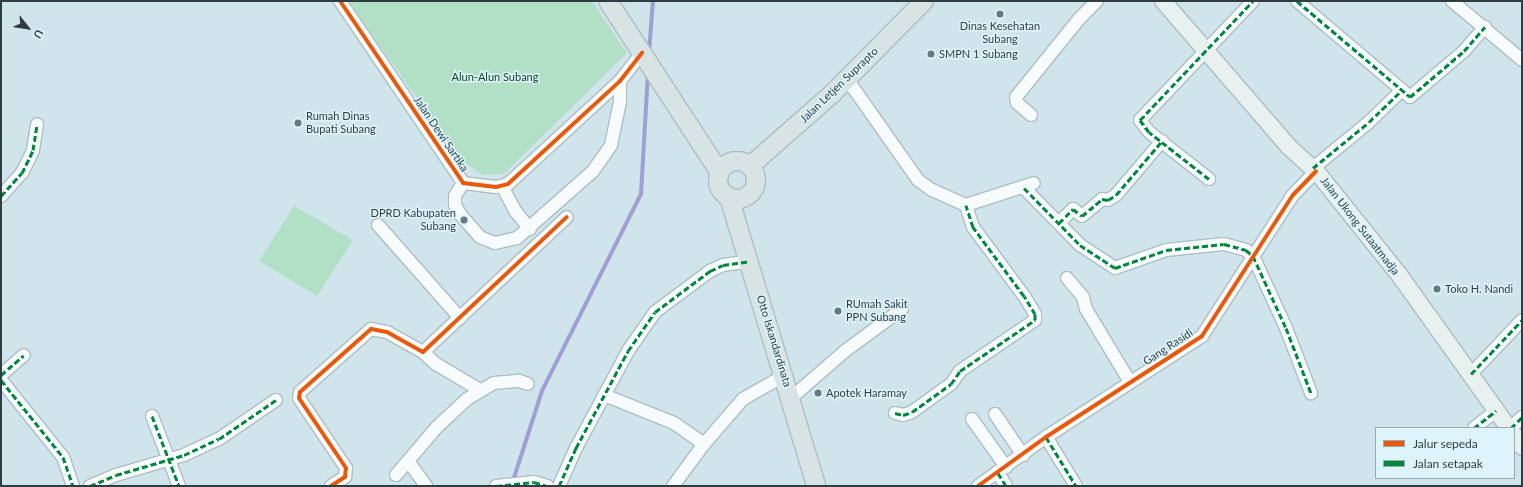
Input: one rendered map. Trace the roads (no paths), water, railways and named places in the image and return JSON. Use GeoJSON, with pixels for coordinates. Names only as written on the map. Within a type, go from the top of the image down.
{"type":"FeatureCollection","features":[{"type":"Feature","properties":{"kind":"main road"},"geometry":{"type":"LineString","coordinates":[[608,1],[661,80],[720,173],[719,184],[729,197],[746,196],[754,188],[756,176],[750,166],[733,162],[720,173]]}},
{"type":"Feature","properties":{"kind":"main road","name":"Jalan Letjen Suprapto"},"geometry":{"type":"LineString","coordinates":[[750,166],[847,79],[924,1]]}},
{"type":"Feature","properties":{"kind":"main road","name":"Jalan Ukong Sutaatmadja"},"geometry":{"type":"LineString","coordinates":[[1163,1],[1290,148],[1314,169],[1400,276],[1496,411],[1509,427]]}},
{"type":"Feature","properties":{"kind":"main road","name":"Otto Iskandardinata"},"geometry":{"type":"LineString","coordinates":[[729,197],[792,398],[816,486]]}},
{"type":"Feature","properties":{"kind":"main road"},"geometry":{"type":"LineString","coordinates":[[1515,436],[1522,447]]}},
{"type":"Feature","properties":{"kind":"street","name":"Jalan Dewi Sartika"},"geometry":{"type":"LineString","coordinates":[[340,1],[463,183],[502,186]]}},
{"type":"Feature","properties":{"kind":"street"},"geometry":{"type":"LineString","coordinates":[[1031,115],[1017,103],[1016,98],[1068,31],[1097,1]]}},
{"type":"Feature","properties":{"kind":"street"},"geometry":{"type":"LineString","coordinates":[[1209,179],[1149,132],[1140,120],[1253,1]]}},
{"type":"Feature","properties":{"kind":"street"},"geometry":{"type":"LineString","coordinates":[[1296,1],[1410,97],[1464,51],[1485,27]]}},
{"type":"Feature","properties":{"kind":"street"},"geometry":{"type":"LineString","coordinates":[[1452,1],[1485,27],[1522,60]]}},
{"type":"Feature","properties":{"kind":"street"},"geometry":{"type":"LineString","coordinates":[[530,229],[516,212],[502,186],[508,184],[620,81],[642,53]]}},
{"type":"Feature","properties":{"kind":"street"},"geometry":{"type":"LineString","coordinates":[[847,79],[918,180],[966,205],[973,227],[1024,296],[1035,314],[1035,320],[960,371],[951,384],[912,412],[903,415],[895,413]]}},
{"type":"Feature","properties":{"kind":"street"},"geometry":{"type":"LineString","coordinates":[[463,183],[455,196],[456,205],[460,214],[480,237],[495,243],[509,242],[530,229],[593,171],[611,145],[620,102],[620,81]]}},
{"type":"Feature","properties":{"kind":"street","name":"Gang Rasidi"},"geometry":{"type":"LineString","coordinates":[[978,486],[1046,437],[1202,336],[1293,195],[1314,169],[1369,122],[1402,90]]}},
{"type":"Feature","properties":{"kind":"street"},"geometry":{"type":"LineString","coordinates":[[1,196],[22,173],[33,150],[37,124]]}},
{"type":"Feature","properties":{"kind":"street"},"geometry":{"type":"LineString","coordinates":[[1059,223],[1073,209],[1082,216],[1102,199],[1108,200],[1116,196],[1162,141]]}},
{"type":"Feature","properties":{"kind":"street"},"geometry":{"type":"LineString","coordinates":[[966,205],[1029,185],[1059,223],[1080,245],[1109,266],[1119,269],[1166,250],[1224,244],[1239,246],[1253,256],[1286,328],[1311,393]]}},
{"type":"Feature","properties":{"kind":"street"},"geometry":{"type":"LineString","coordinates":[[423,352],[567,217]]}},
{"type":"Feature","properties":{"kind":"street"},"geometry":{"type":"LineString","coordinates":[[378,225],[460,318]]}},
{"type":"Feature","properties":{"kind":"street"},"geometry":{"type":"LineString","coordinates":[[559,486],[576,448],[628,351],[654,312],[665,302],[710,271],[723,265],[750,261]]}},
{"type":"Feature","properties":{"kind":"street"},"geometry":{"type":"LineString","coordinates":[[1068,278],[1083,297],[1086,309],[1130,382]]}},
{"type":"Feature","properties":{"kind":"street"},"geometry":{"type":"LineString","coordinates":[[792,398],[845,351],[902,310]]}},
{"type":"Feature","properties":{"kind":"street"},"geometry":{"type":"LineString","coordinates":[[1471,374],[1522,320]]}},
{"type":"Feature","properties":{"kind":"street"},"geometry":{"type":"LineString","coordinates":[[331,486],[344,477],[346,468],[299,398],[300,392],[371,329],[387,332],[423,352],[436,364],[480,390]]}},
{"type":"Feature","properties":{"kind":"street"},"geometry":{"type":"LineString","coordinates":[[1,375],[24,355]]}},
{"type":"Feature","properties":{"kind":"street"},"geometry":{"type":"LineString","coordinates":[[673,486],[704,444],[746,397],[785,375]]}},
{"type":"Feature","properties":{"kind":"street"},"geometry":{"type":"LineString","coordinates":[[1,380],[63,457],[73,486]]}},
{"type":"Feature","properties":{"kind":"street"},"geometry":{"type":"LineString","coordinates":[[396,475],[436,428],[466,399],[494,383],[518,381],[528,384]]}},
{"type":"Feature","properties":{"kind":"street"},"geometry":{"type":"LineString","coordinates":[[604,395],[674,423],[704,444]]}},
{"type":"Feature","properties":{"kind":"street"},"geometry":{"type":"LineString","coordinates":[[90,486],[116,475],[170,460],[219,439],[276,400]]}},
{"type":"Feature","properties":{"kind":"street"},"geometry":{"type":"LineString","coordinates":[[1475,427],[1496,411]]}},
{"type":"Feature","properties":{"kind":"street"},"geometry":{"type":"LineString","coordinates":[[995,414],[1023,454]]}},
{"type":"Feature","properties":{"kind":"street"},"geometry":{"type":"LineString","coordinates":[[152,416],[179,486]]}},
{"type":"Feature","properties":{"kind":"street"},"geometry":{"type":"LineString","coordinates":[[1511,427],[1522,417]]}},
{"type":"Feature","properties":{"kind":"street"},"geometry":{"type":"LineString","coordinates":[[972,419],[1002,470],[1006,486]]}},
{"type":"Feature","properties":{"kind":"street"},"geometry":{"type":"LineString","coordinates":[[1046,437],[1076,486]]}},
{"type":"Feature","properties":{"kind":"street"},"geometry":{"type":"LineString","coordinates":[[408,461],[426,486]]}},
{"type":"Feature","properties":{"kind":"street"},"geometry":{"type":"LineString","coordinates":[[499,485],[534,482],[547,486]]}},
{"type":"Feature","properties":{"kind":"waterway"},"geometry":{"type":"LineString","coordinates":[[649,52],[653,1]]}},
{"type":"Feature","properties":{"kind":"waterway"},"geometry":{"type":"LineString","coordinates":[[513,481],[542,391],[641,194],[648,74]]}},
{"type":"Feature","properties":{"kind":"place","name":"Dinas Kesehatan Subang"},"geometry":{"type":"Point","coordinates":[1000,14]}},
{"type":"Feature","properties":{"kind":"place","name":"SMPN 1 Subang"},"geometry":{"type":"Point","coordinates":[931,54]}},
{"type":"Feature","properties":{"kind":"place","name":"Rumah Dinas Bupati Subang"},"geometry":{"type":"Point","coordinates":[298,123]}},
{"type":"Feature","properties":{"kind":"place","name":"DPRD Kabupaten Subang"},"geometry":{"type":"Point","coordinates":[464,220]}},
{"type":"Feature","properties":{"kind":"place","name":"Toko H. Nandi"},"geometry":{"type":"Point","coordinates":[1437,289]}},
{"type":"Feature","properties":{"kind":"place","name":"RUmah Sakit PPN Subang"},"geometry":{"type":"Point","coordinates":[838,311]}},
{"type":"Feature","properties":{"kind":"place","name":"Apotek Haramay"},"geometry":{"type":"Point","coordinates":[818,393]}},
{"type":"Feature","properties":{"kind":"park label","name":"Alun-Alun Subang"},"geometry":{"type":"Point","coordinates":[495,77]}}]}
